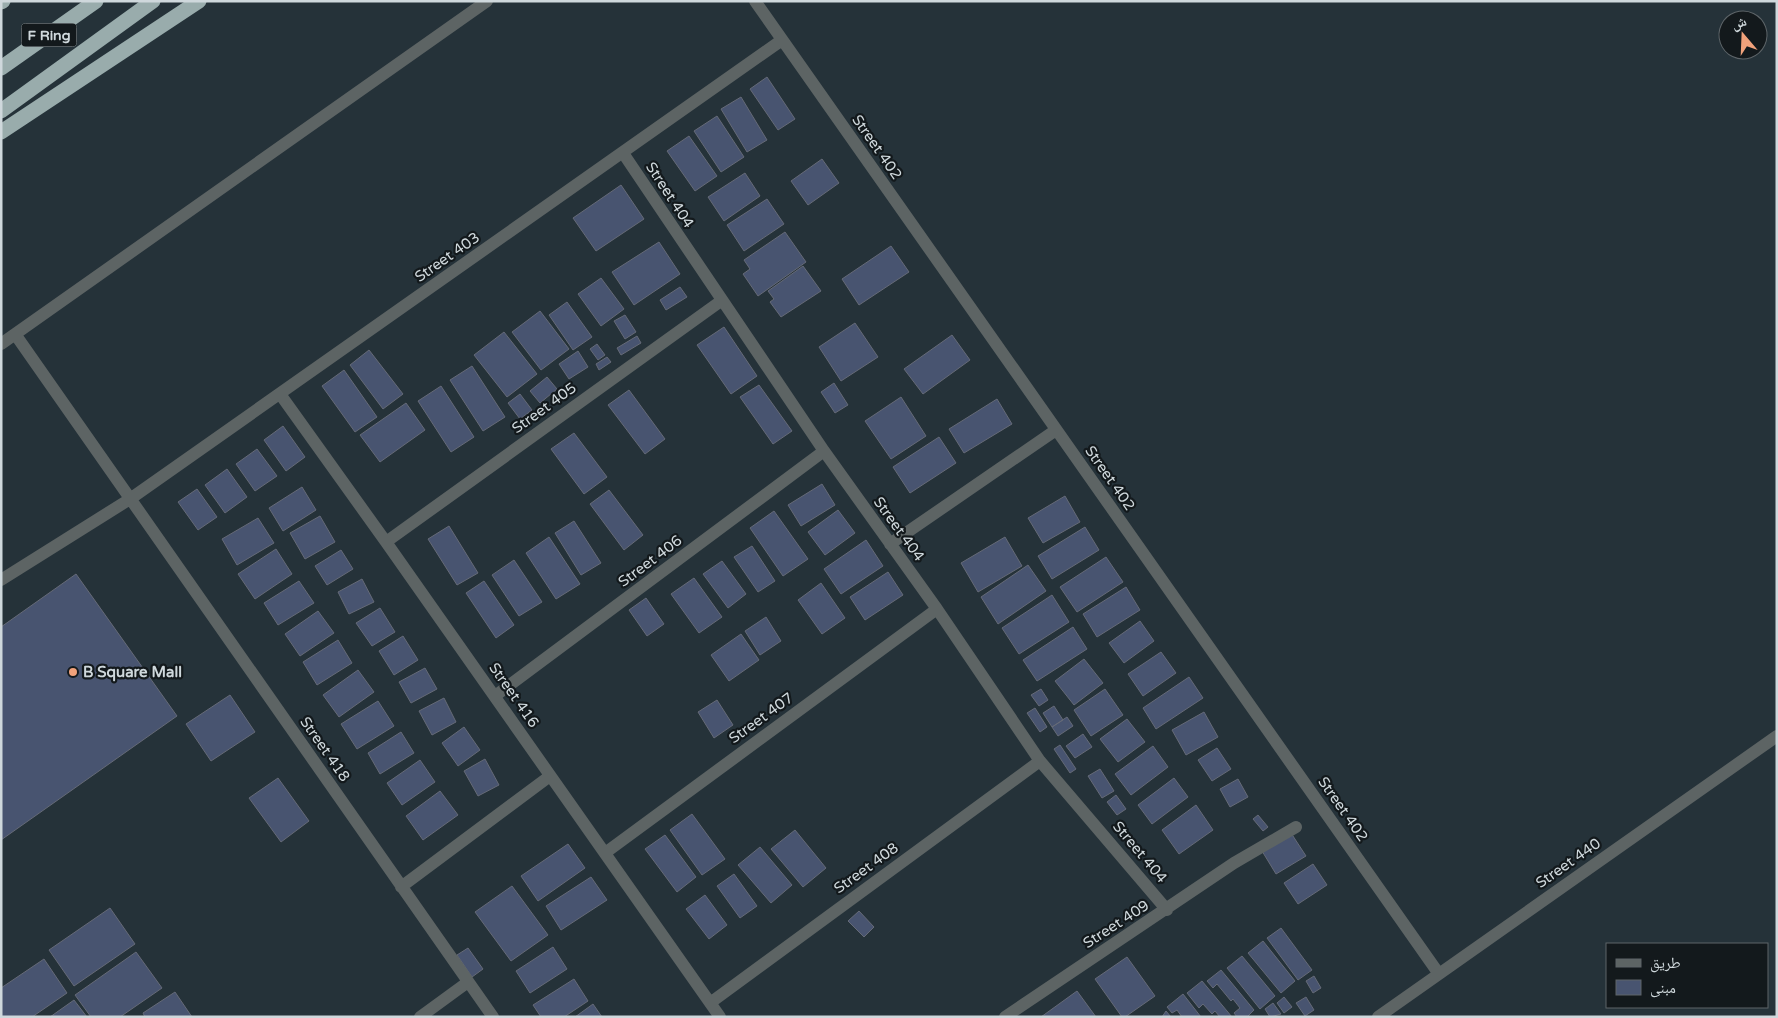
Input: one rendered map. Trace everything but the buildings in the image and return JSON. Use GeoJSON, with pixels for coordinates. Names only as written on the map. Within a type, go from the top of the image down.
{"type":"FeatureCollection","features":[{"type":"Feature","properties":{"kind":"highway","name":"F Ring"},"geometry":{"type":"LineString","coordinates":[[1,68],[96,1]]}},
{"type":"Feature","properties":{"kind":"highway"},"geometry":{"type":"LineString","coordinates":[[1,111],[153,1]]}},
{"type":"Feature","properties":{"kind":"highway"},"geometry":{"type":"LineString","coordinates":[[1,132],[199,1]]}},
{"type":"Feature","properties":{"kind":"street"},"geometry":{"type":"LineString","coordinates":[[1,344],[487,1]]}},
{"type":"Feature","properties":{"kind":"street","name":"Street 402"},"geometry":{"type":"LineString","coordinates":[[754,1],[1439,974]]}},
{"type":"Feature","properties":{"kind":"street","name":"Street 403"},"geometry":{"type":"LineString","coordinates":[[1,580],[130,499],[782,40]]}},
{"type":"Feature","properties":{"kind":"street","name":"Street 404"},"geometry":{"type":"LineString","coordinates":[[623,152],[721,301],[824,451],[937,609],[1040,760],[1167,910]]}},
{"type":"Feature","properties":{"kind":"street","name":"Street 405"},"geometry":{"type":"LineString","coordinates":[[386,542],[721,301]]}},
{"type":"Feature","properties":{"kind":"street","name":"Street 418"},"geometry":{"type":"LineString","coordinates":[[15,334],[493,1017]]}},
{"type":"Feature","properties":{"kind":"street","name":"Street 416"},"geometry":{"type":"LineString","coordinates":[[280,394],[720,1017]]}},
{"type":"Feature","properties":{"kind":"street"},"geometry":{"type":"LineString","coordinates":[[890,544],[1056,430]]}},
{"type":"Feature","properties":{"kind":"street","name":"Street 406"},"geometry":{"type":"LineString","coordinates":[[495,696],[824,451]]}},
{"type":"Feature","properties":{"kind":"street","name":"Street 407"},"geometry":{"type":"LineString","coordinates":[[605,853],[937,609]]}},
{"type":"Feature","properties":{"kind":"street","name":"Street 440"},"geometry":{"type":"LineString","coordinates":[[1378,1017],[1777,736]]}},
{"type":"Feature","properties":{"kind":"street","name":"Street 408"},"geometry":{"type":"LineString","coordinates":[[710,1002],[1040,760]]}},
{"type":"Feature","properties":{"kind":"street"},"geometry":{"type":"LineString","coordinates":[[401,886],[550,776]]}},
{"type":"Feature","properties":{"kind":"street","name":"Street 409"},"geometry":{"type":"LineString","coordinates":[[1005,1017],[1242,858],[1296,827]]}},
{"type":"Feature","properties":{"kind":"street"},"geometry":{"type":"LineString","coordinates":[[420,1017],[468,982]]}},
{"type":"Feature","properties":{"kind":"place","name":"B Square Mall"},"geometry":{"type":"Point","coordinates":[73,672]}}]}
